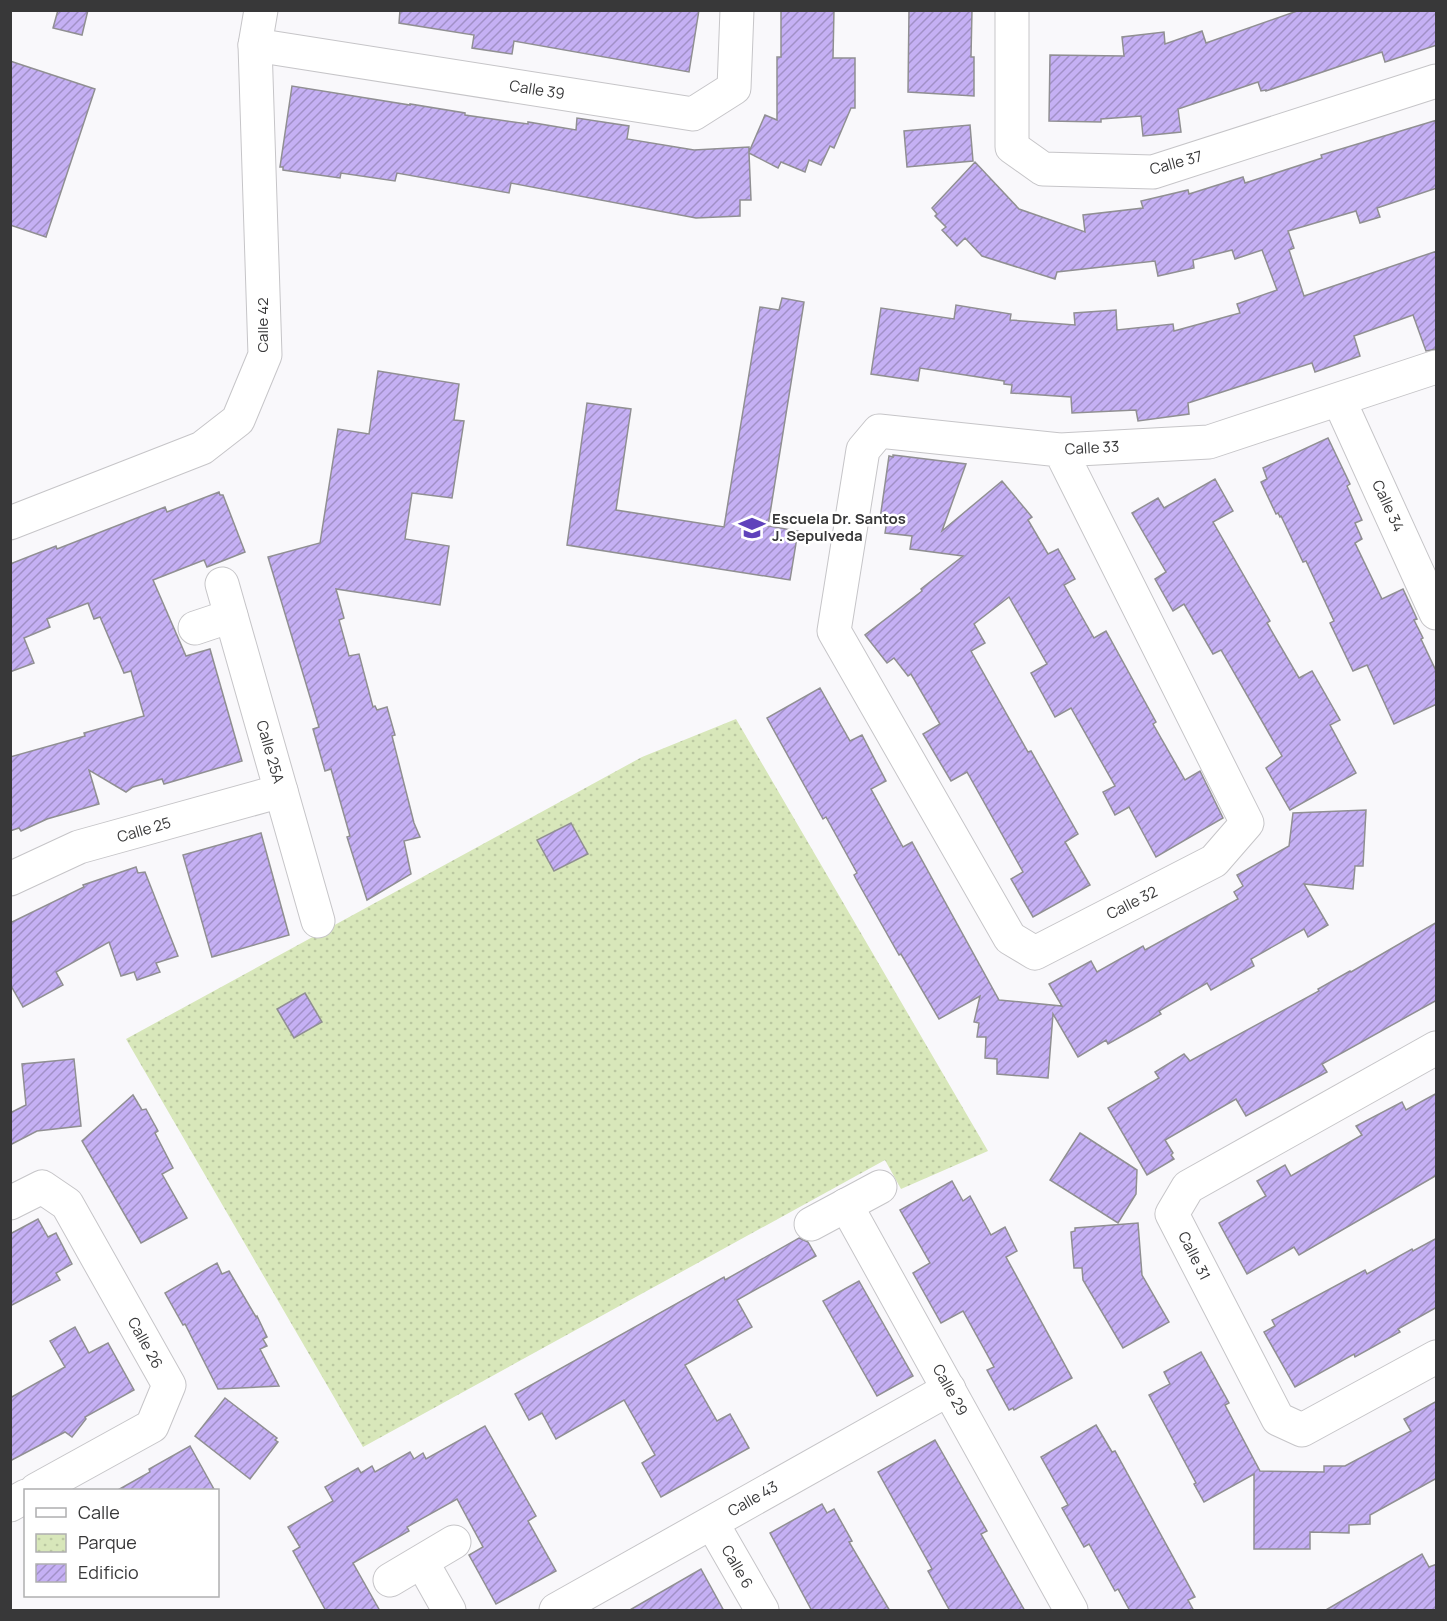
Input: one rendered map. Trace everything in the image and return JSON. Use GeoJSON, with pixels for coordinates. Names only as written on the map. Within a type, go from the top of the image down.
{"type":"FeatureCollection","features":[{"type":"Feature","properties":{"kind":"street","name":"Calle 42"},"geometry":{"type":"LineString","coordinates":[[10,523],[202,448],[238,420],[265,355],[255,45],[261,10]]}},
{"type":"Feature","properties":{"kind":"street","name":"Calle 39"},"geometry":{"type":"LineString","coordinates":[[255,45],[693,114],[734,88],[737,10]]}},
{"type":"Feature","properties":{"kind":"street","name":"Calle 37"},"geometry":{"type":"LineString","coordinates":[[1012,10],[1012,147],[1043,169],[1153,172],[1437,81]]}},
{"type":"Feature","properties":{"kind":"street","name":"Calle 33"},"geometry":{"type":"LineString","coordinates":[[844,565],[863,450],[879,431],[1060,450],[1209,442],[1437,367]]}},
{"type":"Feature","properties":{"kind":"street","name":"Calle 34"},"geometry":{"type":"LineString","coordinates":[[1339,400],[1437,613]]}},
{"type":"Feature","properties":{"kind":"street","name":"Calle 32"},"geometry":{"type":"LineString","coordinates":[[844,565],[834,631],[1010,939],[1035,953],[1214,861],[1247,823],[1060,450]]}},
{"type":"Feature","properties":{"kind":"street","name":"Calle 25A"},"geometry":{"type":"LineString","coordinates":[[222,584],[318,921]]}},
{"type":"Feature","properties":{"kind":"street"},"geometry":{"type":"LineString","coordinates":[[195,628],[231,616]]}},
{"type":"Feature","properties":{"kind":"street","name":"Calle 25"},"geometry":{"type":"LineString","coordinates":[[10,879],[79,848],[281,791]]}},
{"type":"Feature","properties":{"kind":"street","name":"Calle 31"},"geometry":{"type":"LineString","coordinates":[[1437,1048],[1188,1187],[1172,1214],[1278,1419],[1302,1430],[1437,1357]]}},
{"type":"Feature","properties":{"kind":"street"},"geometry":{"type":"LineString","coordinates":[[811,1224],[880,1186]]}},
{"type":"Feature","properties":{"kind":"street","name":"Calle 26"},"geometry":{"type":"LineString","coordinates":[[10,1203],[42,1187],[67,1204],[169,1385],[152,1426],[40,1489]]}},
{"type":"Feature","properties":{"kind":"street","name":"Calle 29"},"geometry":{"type":"LineString","coordinates":[[846,1205],[1071,1611]]}},
{"type":"Feature","properties":{"kind":"street","name":"Calle 43"},"geometry":{"type":"LineString","coordinates":[[556,1611],[950,1389]]}},
{"type":"Feature","properties":{"kind":"street"},"geometry":{"type":"LineString","coordinates":[[10,1505],[24,1497]]}},
{"type":"Feature","properties":{"kind":"street","name":"Calle 6"},"geometry":{"type":"LineString","coordinates":[[712,1523],[762,1611]]}},
{"type":"Feature","properties":{"kind":"street"},"geometry":{"type":"LineString","coordinates":[[390,1580],[454,1542]]}},
{"type":"Feature","properties":{"kind":"street"},"geometry":{"type":"LineString","coordinates":[[422,1562],[449,1611]]}},
{"type":"Feature","properties":{"kind":"green space"},"geometry":{"type":"Polygon","coordinates":[[[736,719],[988,1151],[901,1189],[885,1160],[363,1447],[126,1039],[642,757],[736,719]]]}},
{"type":"Feature","properties":{"kind":"building"},"geometry":{"type":"Polygon","coordinates":[[[58,10],[88,10],[82,35],[53,28],[58,10]]]}},
{"type":"Feature","properties":{"kind":"building"},"geometry":{"type":"Polygon","coordinates":[[[400,10],[699,10],[689,72],[514,41],[512,54],[472,48],[474,35],[399,23],[400,10]]]}},
{"type":"Feature","properties":{"kind":"building"},"geometry":{"type":"Polygon","coordinates":[[[781,10],[834,10],[833,58],[855,58],[855,108],[851,108],[834,148],[830,146],[821,165],[809,160],[805,172],[781,162],[778,168],[749,153],[751,200],[740,200],[740,216],[696,218],[511,183],[509,193],[397,173],[395,181],[341,173],[340,178],[283,170],[283,167],[280,167],[292,86],[465,113],[465,115],[576,130],[577,118],[629,126],[627,139],[694,150],[749,147],[749,152],[765,115],[777,120],[777,57],[781,57],[781,10]]]}},
{"type":"Feature","properties":{"kind":"building"},"geometry":{"type":"Polygon","coordinates":[[[909,10],[972,10],[971,57],[974,57],[974,96],[908,92],[909,10]]]}},
{"type":"Feature","properties":{"kind":"building"},"geometry":{"type":"Polygon","coordinates":[[[1300,10],[1437,10],[1437,45],[1385,62],[1382,52],[1266,91],[1261,91],[1258,82],[1178,109],[1181,132],[1143,136],[1141,116],[1101,119],[1101,122],[1049,121],[1050,55],[1124,56],[1122,37],[1164,32],[1165,44],[1202,31],[1206,43],[1300,10]]]}},
{"type":"Feature","properties":{"kind":"building"},"geometry":{"type":"Polygon","coordinates":[[[10,61],[95,89],[46,237],[10,225],[10,61]]]}},
{"type":"Feature","properties":{"kind":"building"},"geometry":{"type":"Polygon","coordinates":[[[1437,120],[1437,188],[1377,208],[1380,217],[1360,223],[1356,211],[1288,231],[1294,248],[1289,250],[1304,296],[1437,251],[1437,349],[1426,351],[1413,315],[1354,336],[1360,356],[1315,372],[1312,363],[1188,403],[1189,414],[1138,421],[1136,410],[1072,413],[1071,397],[1011,393],[1012,385],[1004,384],[1004,381],[920,368],[918,381],[871,374],[881,308],[954,319],[956,305],[1011,314],[1010,320],[1075,325],[1074,313],[1116,310],[1117,330],[1173,324],[1174,331],[1240,313],[1237,304],[1277,290],[1262,250],[1235,259],[1232,250],[1193,260],[1194,268],[1158,276],[1155,261],[1057,272],[1055,279],[982,256],[965,238],[957,246],[942,230],[946,227],[935,216],[937,214],[932,208],[975,162],[1019,209],[1085,232],[1083,215],[1143,208],[1141,201],[1188,190],[1189,194],[1243,177],[1245,183],[1322,158],[1321,155],[1437,120]]]}},
{"type":"Feature","properties":{"kind":"building"},"geometry":{"type":"Polygon","coordinates":[[[970,125],[973,161],[907,167],[904,131],[970,125]]]}},
{"type":"Feature","properties":{"kind":"building"},"geometry":{"type":"Polygon","coordinates":[[[782,298],[804,302],[768,526],[798,531],[790,580],[567,545],[587,403],[631,409],[616,510],[724,527],[760,307],[779,310],[782,298]]]}},
{"type":"Feature","properties":{"kind":"building"},"geometry":{"type":"Polygon","coordinates":[[[378,371],[459,384],[454,420],[464,421],[452,498],[412,493],[405,539],[449,546],[440,605],[336,589],[344,618],[339,620],[349,656],[359,654],[373,707],[375,706],[377,710],[387,707],[414,823],[420,837],[404,841],[411,874],[367,900],[347,837],[350,836],[331,769],[325,771],[313,729],[319,727],[268,557],[320,543],[338,429],[369,434],[378,371]]]}},
{"type":"Feature","properties":{"kind":"building"},"geometry":{"type":"Polygon","coordinates":[[[1328,438],[1350,484],[1347,486],[1362,520],[1355,523],[1362,539],[1355,543],[1382,599],[1403,589],[1417,619],[1414,620],[1423,638],[1421,639],[1437,673],[1437,704],[1394,724],[1367,665],[1353,671],[1330,623],[1334,621],[1306,561],[1303,562],[1281,516],[1276,514],[1261,482],[1267,479],[1263,468],[1328,438]]]}},
{"type":"Feature","properties":{"kind":"building"},"geometry":{"type":"Polygon","coordinates":[[[893,455],[966,464],[942,531],[1002,481],[1032,517],[1028,520],[1048,554],[1058,549],[1075,579],[1064,585],[1094,638],[1106,631],[1156,722],[1153,724],[1185,780],[1200,771],[1223,818],[1156,857],[1129,807],[1115,815],[1103,792],[1115,786],[1071,708],[1055,717],[1031,673],[1047,664],[1009,597],[974,624],[985,643],[971,651],[1078,834],[1065,842],[1090,885],[1033,917],[1011,879],[1023,872],[967,772],[951,781],[923,734],[940,724],[911,674],[908,676],[894,658],[887,663],[865,635],[963,556],[910,549],[912,536],[885,533],[887,520],[880,519],[889,456],[893,457],[893,455]]]}},
{"type":"Feature","properties":{"kind":"building"},"geometry":{"type":"Polygon","coordinates":[[[1215,479],[1233,511],[1213,522],[1270,621],[1267,623],[1299,678],[1312,671],[1340,720],[1330,725],[1356,773],[1290,810],[1266,768],[1282,756],[1221,650],[1213,654],[1184,604],[1173,611],[1155,579],[1166,572],[1132,513],[1158,498],[1164,508],[1215,479]]]}},
{"type":"Feature","properties":{"kind":"building"},"geometry":{"type":"Polygon","coordinates":[[[219,492],[223,495],[245,552],[207,567],[204,560],[153,580],[186,656],[210,649],[242,761],[164,784],[162,779],[133,787],[126,792],[89,770],[99,804],[47,819],[21,831],[19,828],[10,831],[10,757],[85,736],[84,733],[144,716],[131,671],[124,673],[100,617],[94,619],[88,603],[47,619],[50,627],[24,638],[34,663],[10,672],[10,564],[56,546],[57,549],[165,507],[167,512],[219,492]]]}},
{"type":"Feature","properties":{"kind":"building"},"geometry":{"type":"Polygon","coordinates":[[[820,688],[850,741],[862,735],[886,781],[871,789],[903,847],[912,842],[999,1000],[1062,1006],[1049,984],[1091,961],[1097,972],[1143,946],[1145,950],[1238,899],[1234,892],[1243,886],[1237,875],[1289,846],[1293,813],[1366,810],[1363,866],[1355,866],[1353,889],[1304,884],[1328,925],[1308,937],[1304,929],[1251,959],[1254,966],[1211,990],[1207,983],[1159,1011],[1161,1014],[1108,1044],[1106,1040],[1078,1057],[1053,1014],[1048,1078],[997,1074],[997,1059],[985,1058],[986,1037],[977,1037],[979,1023],[974,1022],[980,996],[939,1019],[901,954],[899,955],[856,879],[854,875],[857,873],[826,817],[823,819],[767,718],[820,688]]]}},
{"type":"Feature","properties":{"kind":"building"},"geometry":{"type":"Polygon","coordinates":[[[571,823],[588,854],[554,871],[537,840],[571,823]]]}},
{"type":"Feature","properties":{"kind":"building"},"geometry":{"type":"Polygon","coordinates":[[[261,833],[289,935],[212,957],[183,855],[261,833]]]}},
{"type":"Feature","properties":{"kind":"building"},"geometry":{"type":"Polygon","coordinates":[[[136,867],[138,873],[145,872],[178,956],[156,963],[160,972],[137,980],[134,972],[121,976],[109,942],[56,972],[63,985],[23,1007],[10,984],[10,923],[84,887],[83,885],[136,867]]]}},
{"type":"Feature","properties":{"kind":"building"},"geometry":{"type":"Polygon","coordinates":[[[1437,922],[1437,1000],[1322,1064],[1327,1072],[1246,1116],[1236,1099],[1165,1140],[1174,1159],[1147,1175],[1108,1108],[1159,1078],[1155,1072],[1184,1054],[1190,1061],[1319,991],[1318,989],[1437,922]]]}},
{"type":"Feature","properties":{"kind":"building"},"geometry":{"type":"Polygon","coordinates":[[[305,993],[322,1022],[294,1038],[277,1009],[305,993]]]}},
{"type":"Feature","properties":{"kind":"building"},"geometry":{"type":"Polygon","coordinates":[[[74,1059],[81,1126],[37,1131],[10,1145],[10,1113],[26,1105],[22,1064],[74,1059]]]}},
{"type":"Feature","properties":{"kind":"building"},"geometry":{"type":"Polygon","coordinates":[[[1437,1093],[1437,1175],[1299,1255],[1294,1247],[1247,1274],[1219,1223],[1266,1196],[1257,1181],[1285,1165],[1291,1176],[1362,1135],[1356,1126],[1402,1102],[1406,1110],[1437,1093]]]}},
{"type":"Feature","properties":{"kind":"building"},"geometry":{"type":"Polygon","coordinates":[[[133,1095],[142,1110],[146,1109],[158,1131],[155,1133],[173,1168],[162,1174],[187,1218],[141,1243],[82,1141],[133,1095]]]}},
{"type":"Feature","properties":{"kind":"building"},"geometry":{"type":"Polygon","coordinates":[[[1080,1133],[1137,1170],[1136,1194],[1118,1223],[1050,1180],[1080,1133]]]}},
{"type":"Feature","properties":{"kind":"building"},"geometry":{"type":"Polygon","coordinates":[[[952,1181],[963,1201],[970,1196],[991,1235],[1005,1227],[1017,1251],[1006,1257],[1072,1378],[1014,1410],[1013,1408],[1009,1410],[987,1370],[994,1367],[963,1311],[941,1323],[913,1273],[930,1263],[900,1210],[952,1181]]]}},
{"type":"Feature","properties":{"kind":"building"},"geometry":{"type":"Polygon","coordinates":[[[38,1219],[48,1237],[56,1233],[72,1264],[56,1273],[60,1280],[10,1306],[10,1234],[38,1219]]]}},
{"type":"Feature","properties":{"kind":"building"},"geometry":{"type":"Polygon","coordinates":[[[1138,1223],[1142,1275],[1169,1322],[1123,1348],[1083,1280],[1082,1268],[1074,1268],[1071,1232],[1075,1231],[1075,1228],[1138,1223]]]}},
{"type":"Feature","properties":{"kind":"building"},"geometry":{"type":"Polygon","coordinates":[[[799,1238],[808,1242],[816,1256],[737,1300],[752,1327],[685,1365],[717,1421],[730,1414],[749,1448],[661,1497],[642,1463],[655,1455],[624,1400],[556,1439],[542,1413],[529,1420],[515,1394],[724,1277],[725,1280],[799,1238]]]}},
{"type":"Feature","properties":{"kind":"building"},"geometry":{"type":"Polygon","coordinates":[[[1437,1238],[1437,1307],[1398,1329],[1400,1332],[1355,1357],[1354,1354],[1295,1387],[1264,1332],[1275,1326],[1272,1320],[1365,1270],[1367,1274],[1437,1238]]]}},
{"type":"Feature","properties":{"kind":"building"},"geometry":{"type":"Polygon","coordinates":[[[217,1263],[222,1274],[229,1271],[257,1316],[267,1337],[263,1339],[267,1346],[260,1349],[279,1386],[218,1389],[185,1324],[183,1325],[165,1293],[217,1263]]]}},
{"type":"Feature","properties":{"kind":"building"},"geometry":{"type":"Polygon","coordinates":[[[859,1281],[913,1376],[877,1396],[823,1301],[859,1281]]]}},
{"type":"Feature","properties":{"kind":"building"},"geometry":{"type":"Polygon","coordinates":[[[75,1327],[89,1353],[108,1343],[134,1390],[85,1417],[86,1419],[72,1437],[65,1432],[10,1461],[10,1398],[65,1367],[50,1341],[75,1327]]]}},
{"type":"Feature","properties":{"kind":"building"},"geometry":{"type":"Polygon","coordinates":[[[1201,1352],[1229,1403],[1225,1405],[1260,1471],[1324,1472],[1324,1466],[1345,1466],[1411,1431],[1404,1419],[1437,1401],[1437,1478],[1370,1515],[1370,1524],[1349,1525],[1349,1533],[1310,1532],[1310,1549],[1254,1549],[1254,1474],[1204,1502],[1149,1395],[1170,1384],[1164,1372],[1201,1352]]]}},
{"type":"Feature","properties":{"kind":"building"},"geometry":{"type":"Polygon","coordinates":[[[225,1398],[277,1438],[275,1440],[278,1442],[250,1479],[195,1436],[225,1398]]]}},
{"type":"Feature","properties":{"kind":"building"},"geometry":{"type":"Polygon","coordinates":[[[1096,1425],[1112,1452],[1115,1451],[1195,1597],[1188,1600],[1194,1611],[1130,1611],[1118,1589],[1115,1591],[1089,1544],[1084,1547],[1062,1508],[1068,1505],[1041,1457],[1096,1425]]]}},
{"type":"Feature","properties":{"kind":"building"},"geometry":{"type":"Polygon","coordinates":[[[485,1426],[536,1516],[528,1521],[556,1571],[496,1604],[469,1555],[483,1547],[457,1499],[407,1527],[409,1531],[353,1563],[380,1611],[326,1611],[293,1551],[300,1547],[288,1527],[333,1501],[325,1487],[358,1468],[361,1473],[372,1466],[375,1472],[410,1452],[414,1459],[423,1453],[426,1459],[485,1426]]]}},
{"type":"Feature","properties":{"kind":"building"},"geometry":{"type":"Polygon","coordinates":[[[935,1440],[987,1531],[981,1534],[1025,1611],[950,1611],[928,1571],[932,1569],[878,1472],[935,1440]]]}},
{"type":"Feature","properties":{"kind":"building"},"geometry":{"type":"Polygon","coordinates":[[[190,1446],[214,1489],[120,1489],[150,1472],[149,1469],[190,1446]]]}},
{"type":"Feature","properties":{"kind":"building"},"geometry":{"type":"Polygon","coordinates":[[[822,1504],[827,1513],[834,1509],[852,1541],[849,1542],[890,1611],[812,1611],[770,1533],[822,1504]]]}},
{"type":"Feature","properties":{"kind":"building"},"geometry":{"type":"Polygon","coordinates":[[[1422,1554],[1429,1567],[1437,1564],[1437,1611],[1324,1611],[1422,1554]]]}},
{"type":"Feature","properties":{"kind":"building"},"geometry":{"type":"Polygon","coordinates":[[[701,1569],[724,1611],[628,1611],[701,1569]]]}},
{"type":"Feature","properties":{"kind":"place","name":"Escuela Dr. Santos J. Sepulveda"},"geometry":{"type":"Point","coordinates":[752,528]}}]}
